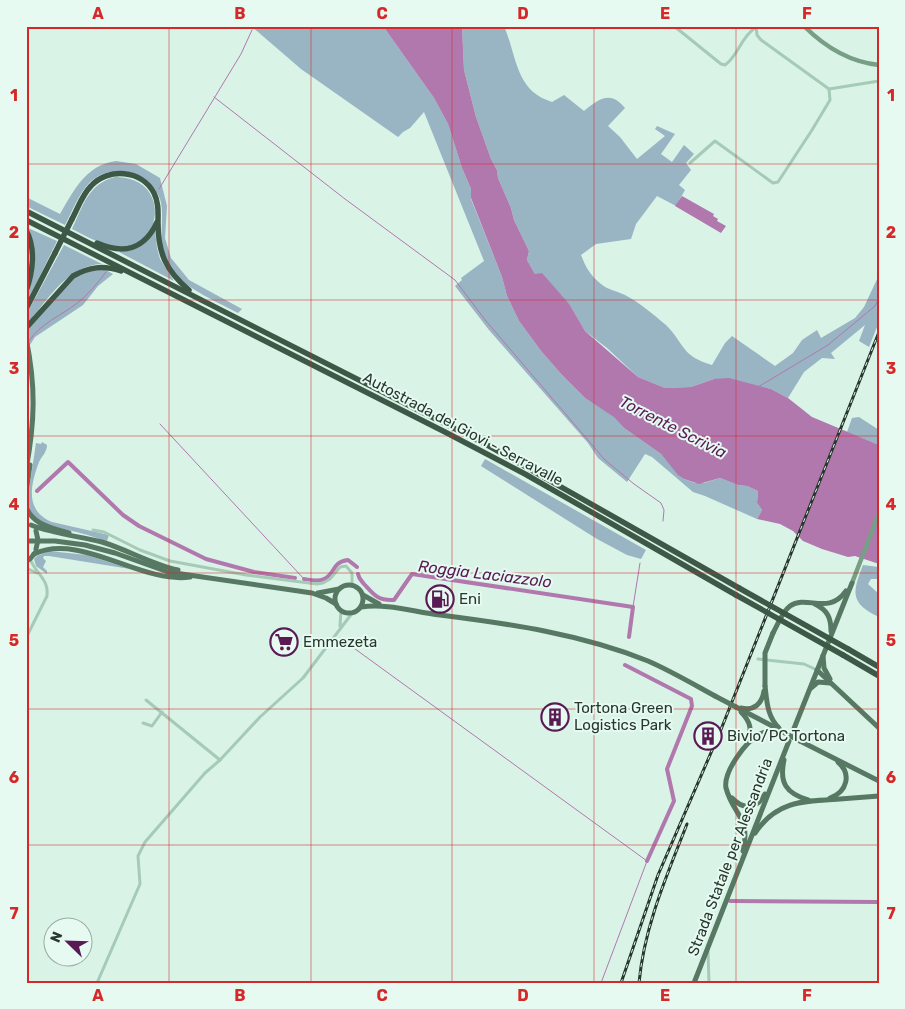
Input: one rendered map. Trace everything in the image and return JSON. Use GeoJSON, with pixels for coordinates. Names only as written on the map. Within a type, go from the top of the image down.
{"type":"FeatureCollection","features":[{"type":"Feature","properties":{"kind":"highway"},"geometry":{"type":"LineString","coordinates":[[26,309],[90,187],[103,177],[118,173],[136,177],[150,188],[157,202],[158,245],[166,263],[181,284],[198,298]]}},
{"type":"Feature","properties":{"kind":"highway","name":"Autostrada dei Giovi - Serravalle"},"geometry":{"type":"LineString","coordinates":[[26,211],[489,446],[879,667]]}},
{"type":"Feature","properties":{"kind":"highway","name":"Autostrada dei Giovi - Serravalle"},"geometry":{"type":"LineString","coordinates":[[26,220],[485,453],[879,676]]}},
{"type":"Feature","properties":{"kind":"highway"},"geometry":{"type":"LineString","coordinates":[[52,224],[106,247],[122,249],[139,245],[152,232],[158,220]]}},
{"type":"Feature","properties":{"kind":"highway"},"geometry":{"type":"LineString","coordinates":[[26,230],[30,239],[32,261],[26,292]]}},
{"type":"Feature","properties":{"kind":"highway"},"geometry":{"type":"LineString","coordinates":[[26,328],[66,282],[80,272],[96,266],[106,267],[145,280]]}},
{"type":"Feature","properties":{"kind":"main road"},"geometry":{"type":"LineString","coordinates":[[804,26],[837,52],[862,62],[879,65]]}},
{"type":"Feature","properties":{"kind":"main road"},"geometry":{"type":"LineString","coordinates":[[26,338],[31,359],[34,396],[32,455],[26,493]]}},
{"type":"Feature","properties":{"kind":"main road"},"geometry":{"type":"LineString","coordinates":[[26,470],[33,430]]}},
{"type":"Feature","properties":{"kind":"main road"},"geometry":{"type":"LineString","coordinates":[[26,506],[31,516],[41,524],[114,546],[159,565],[198,576]]}},
{"type":"Feature","properties":{"kind":"main road"},"geometry":{"type":"LineString","coordinates":[[793,731],[879,513]]}},
{"type":"Feature","properties":{"kind":"main road"},"geometry":{"type":"LineString","coordinates":[[28,523],[50,532],[91,540]]}},
{"type":"Feature","properties":{"kind":"main road"},"geometry":{"type":"LineString","coordinates":[[28,523],[36,531],[38,540],[32,556]]}},
{"type":"Feature","properties":{"kind":"main road"},"geometry":{"type":"LineString","coordinates":[[26,541],[55,541],[85,545],[115,553],[158,569],[312,593],[326,598],[336,604],[341,610],[353,612],[361,607],[384,606],[502,622],[565,634],[647,661],[672,672],[800,741],[879,780]]}},
{"type":"Feature","properties":{"kind":"main road"},"geometry":{"type":"LineString","coordinates":[[32,556],[41,550],[53,548],[70,550],[98,555],[151,573],[185,578],[198,576]]}},
{"type":"Feature","properties":{"kind":"main road"},"geometry":{"type":"LineString","coordinates":[[783,732],[770,716],[765,686],[765,653],[773,633],[781,617],[791,605],[797,603],[828,604],[837,600],[852,583]]}},
{"type":"Feature","properties":{"kind":"main road"},"geometry":{"type":"LineString","coordinates":[[312,593],[331,592],[346,585],[352,585],[359,589],[363,595],[384,606]]}},
{"type":"Feature","properties":{"kind":"main road"},"geometry":{"type":"LineString","coordinates":[[336,604],[336,596],[340,589]]}},
{"type":"Feature","properties":{"kind":"main road"},"geometry":{"type":"LineString","coordinates":[[361,607],[363,595]]}},
{"type":"Feature","properties":{"kind":"main road"},"geometry":{"type":"LineString","coordinates":[[814,604],[828,613],[830,636]]}},
{"type":"Feature","properties":{"kind":"main road"},"geometry":{"type":"LineString","coordinates":[[823,654],[824,668],[832,684]]}},
{"type":"Feature","properties":{"kind":"main road"},"geometry":{"type":"LineString","coordinates":[[817,670],[879,729]]}},
{"type":"Feature","properties":{"kind":"main road"},"geometry":{"type":"LineString","coordinates":[[808,691],[818,682],[824,681],[832,684]]}},
{"type":"Feature","properties":{"kind":"main road"},"geometry":{"type":"LineString","coordinates":[[736,707],[749,710],[757,707],[762,701],[765,686]]}},
{"type":"Feature","properties":{"kind":"main road"},"geometry":{"type":"LineString","coordinates":[[736,707],[749,722],[751,731],[748,743],[728,773],[726,783],[728,794],[745,828],[745,842],[741,863]]}},
{"type":"Feature","properties":{"kind":"main road"},"geometry":{"type":"LineString","coordinates":[[748,743],[765,732],[783,732]]}},
{"type":"Feature","properties":{"kind":"main road","name":"Strada Statale per Alessandria"},"geometry":{"type":"LineString","coordinates":[[694,983],[789,741]]}},
{"type":"Feature","properties":{"kind":"main road"},"geometry":{"type":"LineString","coordinates":[[786,748],[782,774],[785,784],[796,796],[811,801]]}},
{"type":"Feature","properties":{"kind":"main road"},"geometry":{"type":"LineString","coordinates":[[825,753],[841,765],[846,779],[840,793],[826,800]]}},
{"type":"Feature","properties":{"kind":"main road"},"geometry":{"type":"LineString","coordinates":[[728,794],[739,804],[754,805],[762,800],[774,777]]}},
{"type":"Feature","properties":{"kind":"main road"},"geometry":{"type":"LineString","coordinates":[[749,844],[762,823],[777,810],[793,804],[879,796]]}},
{"type":"Feature","properties":{"kind":"street"},"geometry":{"type":"LineString","coordinates":[[674,26],[721,64],[725,65],[732,58],[747,34],[756,27]]}},
{"type":"Feature","properties":{"kind":"street"},"geometry":{"type":"LineString","coordinates":[[756,27],[757,35],[761,40],[829,89],[879,81]]}},
{"type":"Feature","properties":{"kind":"street"},"geometry":{"type":"LineString","coordinates":[[690,163],[715,141],[773,183],[778,182],[830,100],[829,89]]}},
{"type":"Feature","properties":{"kind":"street"},"geometry":{"type":"LineString","coordinates":[[93,530],[104,532],[140,550],[170,561],[246,575],[323,583],[330,579],[340,567],[346,566],[352,573],[352,585]]}},
{"type":"Feature","properties":{"kind":"street"},"geometry":{"type":"LineString","coordinates":[[26,638],[47,596],[46,583],[33,568],[32,556]]}},
{"type":"Feature","properties":{"kind":"street"},"geometry":{"type":"LineString","coordinates":[[26,568],[40,575]]}},
{"type":"Feature","properties":{"kind":"street"},"geometry":{"type":"LineString","coordinates":[[340,629],[341,610]]}},
{"type":"Feature","properties":{"kind":"street"},"geometry":{"type":"LineString","coordinates":[[97,983],[140,884],[138,856],[145,842],[205,773],[220,760],[260,717],[303,678],[353,612]]}},
{"type":"Feature","properties":{"kind":"street"},"geometry":{"type":"LineString","coordinates":[[758,659],[804,664],[817,670]]}},
{"type":"Feature","properties":{"kind":"street"},"geometry":{"type":"LineString","coordinates":[[146,700],[220,760]]}},
{"type":"Feature","properties":{"kind":"street"},"geometry":{"type":"LineString","coordinates":[[143,723],[152,726],[162,712]]}},
{"type":"Feature","properties":{"kind":"street"},"geometry":{"type":"LineString","coordinates":[[709,983],[708,954],[710,943]]}},
{"type":"Feature","properties":{"kind":"shaded area"},"geometry":{"type":"Polygon","coordinates":[[[251,26],[383,26],[434,98],[448,124],[471,189],[471,199],[502,277],[507,296],[519,321],[541,351],[585,398],[614,416],[624,428],[661,454],[684,479],[695,483],[704,483],[720,478],[758,491],[757,503],[762,510],[757,519],[693,492],[652,457],[645,454],[627,482],[598,458],[588,443],[489,330],[455,286],[462,280],[461,278],[484,261],[424,112],[410,128],[398,137],[301,69],[251,26]]]}},
{"type":"Feature","properties":{"kind":"shaded area"},"geometry":{"type":"Polygon","coordinates":[[[462,26],[504,26],[524,81],[540,97],[552,102],[564,95],[584,111],[604,98],[620,102],[625,108],[608,126],[620,137],[637,159],[665,136],[655,129],[657,126],[675,134],[661,154],[672,162],[684,145],[694,154],[686,163],[691,170],[679,185],[685,190],[676,206],[657,196],[636,224],[631,239],[596,244],[581,255],[589,271],[597,281],[641,305],[666,325],[684,349],[694,358],[712,365],[725,343],[732,336],[775,366],[793,353],[802,340],[817,330],[821,338],[855,318],[864,307],[879,275],[879,322],[869,347],[859,341],[865,325],[831,353],[835,359],[822,358],[804,372],[788,398],[771,389],[714,379],[691,387],[665,388],[638,377],[607,348],[585,331],[570,305],[535,274],[527,260],[529,251],[514,220],[476,117],[464,70],[462,26]]]}},
{"type":"Feature","properties":{"kind":"shaded area"},"geometry":{"type":"Polygon","coordinates":[[[116,161],[136,164],[160,178],[167,206],[165,238],[171,258],[189,280],[242,309],[238,313],[189,286],[173,272],[167,263],[162,247],[162,206],[160,199],[148,181],[139,176],[130,172],[119,171],[99,176],[90,182],[82,192],[65,225],[26,206],[26,197],[60,214],[76,188],[89,173],[106,163],[116,161]]]}},
{"type":"Feature","properties":{"kind":"shaded area"},"geometry":{"type":"Polygon","coordinates":[[[115,177],[133,180],[146,188],[153,199],[155,212],[153,224],[146,236],[136,244],[123,247],[103,243],[72,229],[83,204],[92,190],[106,180],[115,177]]]}},
{"type":"Feature","properties":{"kind":"shaded area"},"geometry":{"type":"Polygon","coordinates":[[[28,228],[57,241],[26,304],[34,247],[28,228]]]}},
{"type":"Feature","properties":{"kind":"shaded area"},"geometry":{"type":"Polygon","coordinates":[[[155,231],[160,259],[174,281],[119,252],[140,246],[155,231]]]}},
{"type":"Feature","properties":{"kind":"shaded area"},"geometry":{"type":"Polygon","coordinates":[[[64,245],[102,264],[78,270],[68,277],[50,295],[26,325],[26,315],[64,245]]]}},
{"type":"Feature","properties":{"kind":"shaded area"},"geometry":{"type":"Polygon","coordinates":[[[104,269],[113,274],[98,286],[83,305],[35,337],[26,351],[26,331],[71,279],[86,271],[104,269]]]}},
{"type":"Feature","properties":{"kind":"shaded area"},"geometry":{"type":"Polygon","coordinates":[[[859,417],[879,430],[879,445],[847,432],[852,418],[859,417]]]}},
{"type":"Feature","properties":{"kind":"shaded area"},"geometry":{"type":"Polygon","coordinates":[[[42,442],[47,447],[39,462],[32,489],[32,497],[37,511],[52,522],[109,535],[107,541],[54,527],[38,520],[33,514],[29,507],[28,497],[36,443],[41,444],[42,442]]]}},
{"type":"Feature","properties":{"kind":"shaded area"},"geometry":{"type":"Polygon","coordinates":[[[485,459],[646,550],[641,559],[627,555],[597,539],[481,466],[485,459]]]}},
{"type":"Feature","properties":{"kind":"shaded area"},"geometry":{"type":"Polygon","coordinates":[[[49,551],[87,555],[130,569],[44,556],[43,558],[46,561],[43,567],[47,574],[36,566],[34,559],[49,551]]]}},
{"type":"Feature","properties":{"kind":"shaded area"},"geometry":{"type":"Polygon","coordinates":[[[863,565],[879,567],[879,579],[871,579],[868,584],[879,594],[879,617],[863,607],[858,602],[856,596],[857,583],[863,565]]]}},
{"type":"Feature","properties":{"kind":"water","name":"Torrente Scrivia"},"geometry":{"type":"Polygon","coordinates":[[[383,26],[462,26],[464,70],[476,117],[514,220],[529,251],[527,260],[535,274],[542,273],[570,305],[585,331],[638,377],[665,388],[691,387],[714,379],[729,378],[771,389],[788,398],[812,417],[879,445],[879,564],[855,556],[848,557],[822,549],[803,541],[793,531],[780,524],[757,519],[762,510],[757,503],[758,491],[747,486],[738,485],[720,478],[699,484],[684,479],[678,475],[661,454],[624,428],[614,417],[585,398],[562,375],[519,321],[507,296],[502,277],[471,198],[471,189],[448,124],[434,98],[383,26]]]}},
{"type":"Feature","properties":{"kind":"water"},"geometry":{"type":"Polygon","coordinates":[[[682,196],[714,214],[713,216],[718,219],[717,221],[726,226],[721,233],[675,206],[682,196]]]}},
{"type":"Feature","properties":{"kind":"waterway"},"geometry":{"type":"LineString","coordinates":[[159,189],[241,54],[252,30]]}},
{"type":"Feature","properties":{"kind":"waterway"},"geometry":{"type":"LineString","coordinates":[[214,97],[345,199],[455,280],[486,321],[605,460],[661,503],[664,510],[663,521]]}},
{"type":"Feature","properties":{"kind":"waterway"},"geometry":{"type":"LineString","coordinates":[[29,341],[39,329],[70,309],[84,297],[106,272]]}},
{"type":"Feature","properties":{"kind":"waterway"},"geometry":{"type":"LineString","coordinates":[[758,387],[828,345],[875,306],[879,298]]}},
{"type":"Feature","properties":{"kind":"waterway"},"geometry":{"type":"LineString","coordinates":[[160,424],[304,579]]}},
{"type":"Feature","properties":{"kind":"waterway","name":"Roggia Laciazzolo"},"geometry":{"type":"LineString","coordinates":[[37,491],[68,462],[123,515],[139,526],[206,559],[254,572],[295,578]]}},
{"type":"Feature","properties":{"kind":"waterway","name":"Roggia Laciazzolo"},"geometry":{"type":"LineString","coordinates":[[304,579],[322,580],[328,577],[336,566],[343,561],[348,560],[357,567]]}},
{"type":"Feature","properties":{"kind":"waterway"},"geometry":{"type":"LineString","coordinates":[[633,607],[640,563]]}},
{"type":"Feature","properties":{"kind":"waterway","name":"Roggia Laciazzolo"},"geometry":{"type":"LineString","coordinates":[[358,574],[360,579],[374,594],[389,600],[394,600],[412,574],[633,607],[629,637]]}},
{"type":"Feature","properties":{"kind":"waterway"},"geometry":{"type":"LineString","coordinates":[[340,638],[647,861],[601,983]]}},
{"type":"Feature","properties":{"kind":"waterway","name":"Roggia Laciazzolo"},"geometry":{"type":"LineString","coordinates":[[625,665],[691,699],[692,706],[667,769],[674,801],[647,861]]}},
{"type":"Feature","properties":{"kind":"waterway","name":"Roggia Laciazzolo"},"geometry":{"type":"LineString","coordinates":[[730,901],[879,902]]}},
{"type":"Feature","properties":{"kind":"railway"},"geometry":{"type":"LineString","coordinates":[[621,983],[658,875],[720,732],[879,332]]}},
{"type":"Feature","properties":{"kind":"railway"},"geometry":{"type":"LineString","coordinates":[[639,983],[651,922],[664,882],[687,824]]}},
{"type":"Feature","properties":{"kind":"place","name":"Eni"},"geometry":{"type":"Point","coordinates":[440,599]}},
{"type":"Feature","properties":{"kind":"place","name":"Emmezeta"},"geometry":{"type":"Point","coordinates":[284,642]}},
{"type":"Feature","properties":{"kind":"place","name":"Tortona Green Logistics Park"},"geometry":{"type":"Point","coordinates":[555,717]}},
{"type":"Feature","properties":{"kind":"place","name":"Bivio/PC Tortona"},"geometry":{"type":"Point","coordinates":[708,736]}}]}
